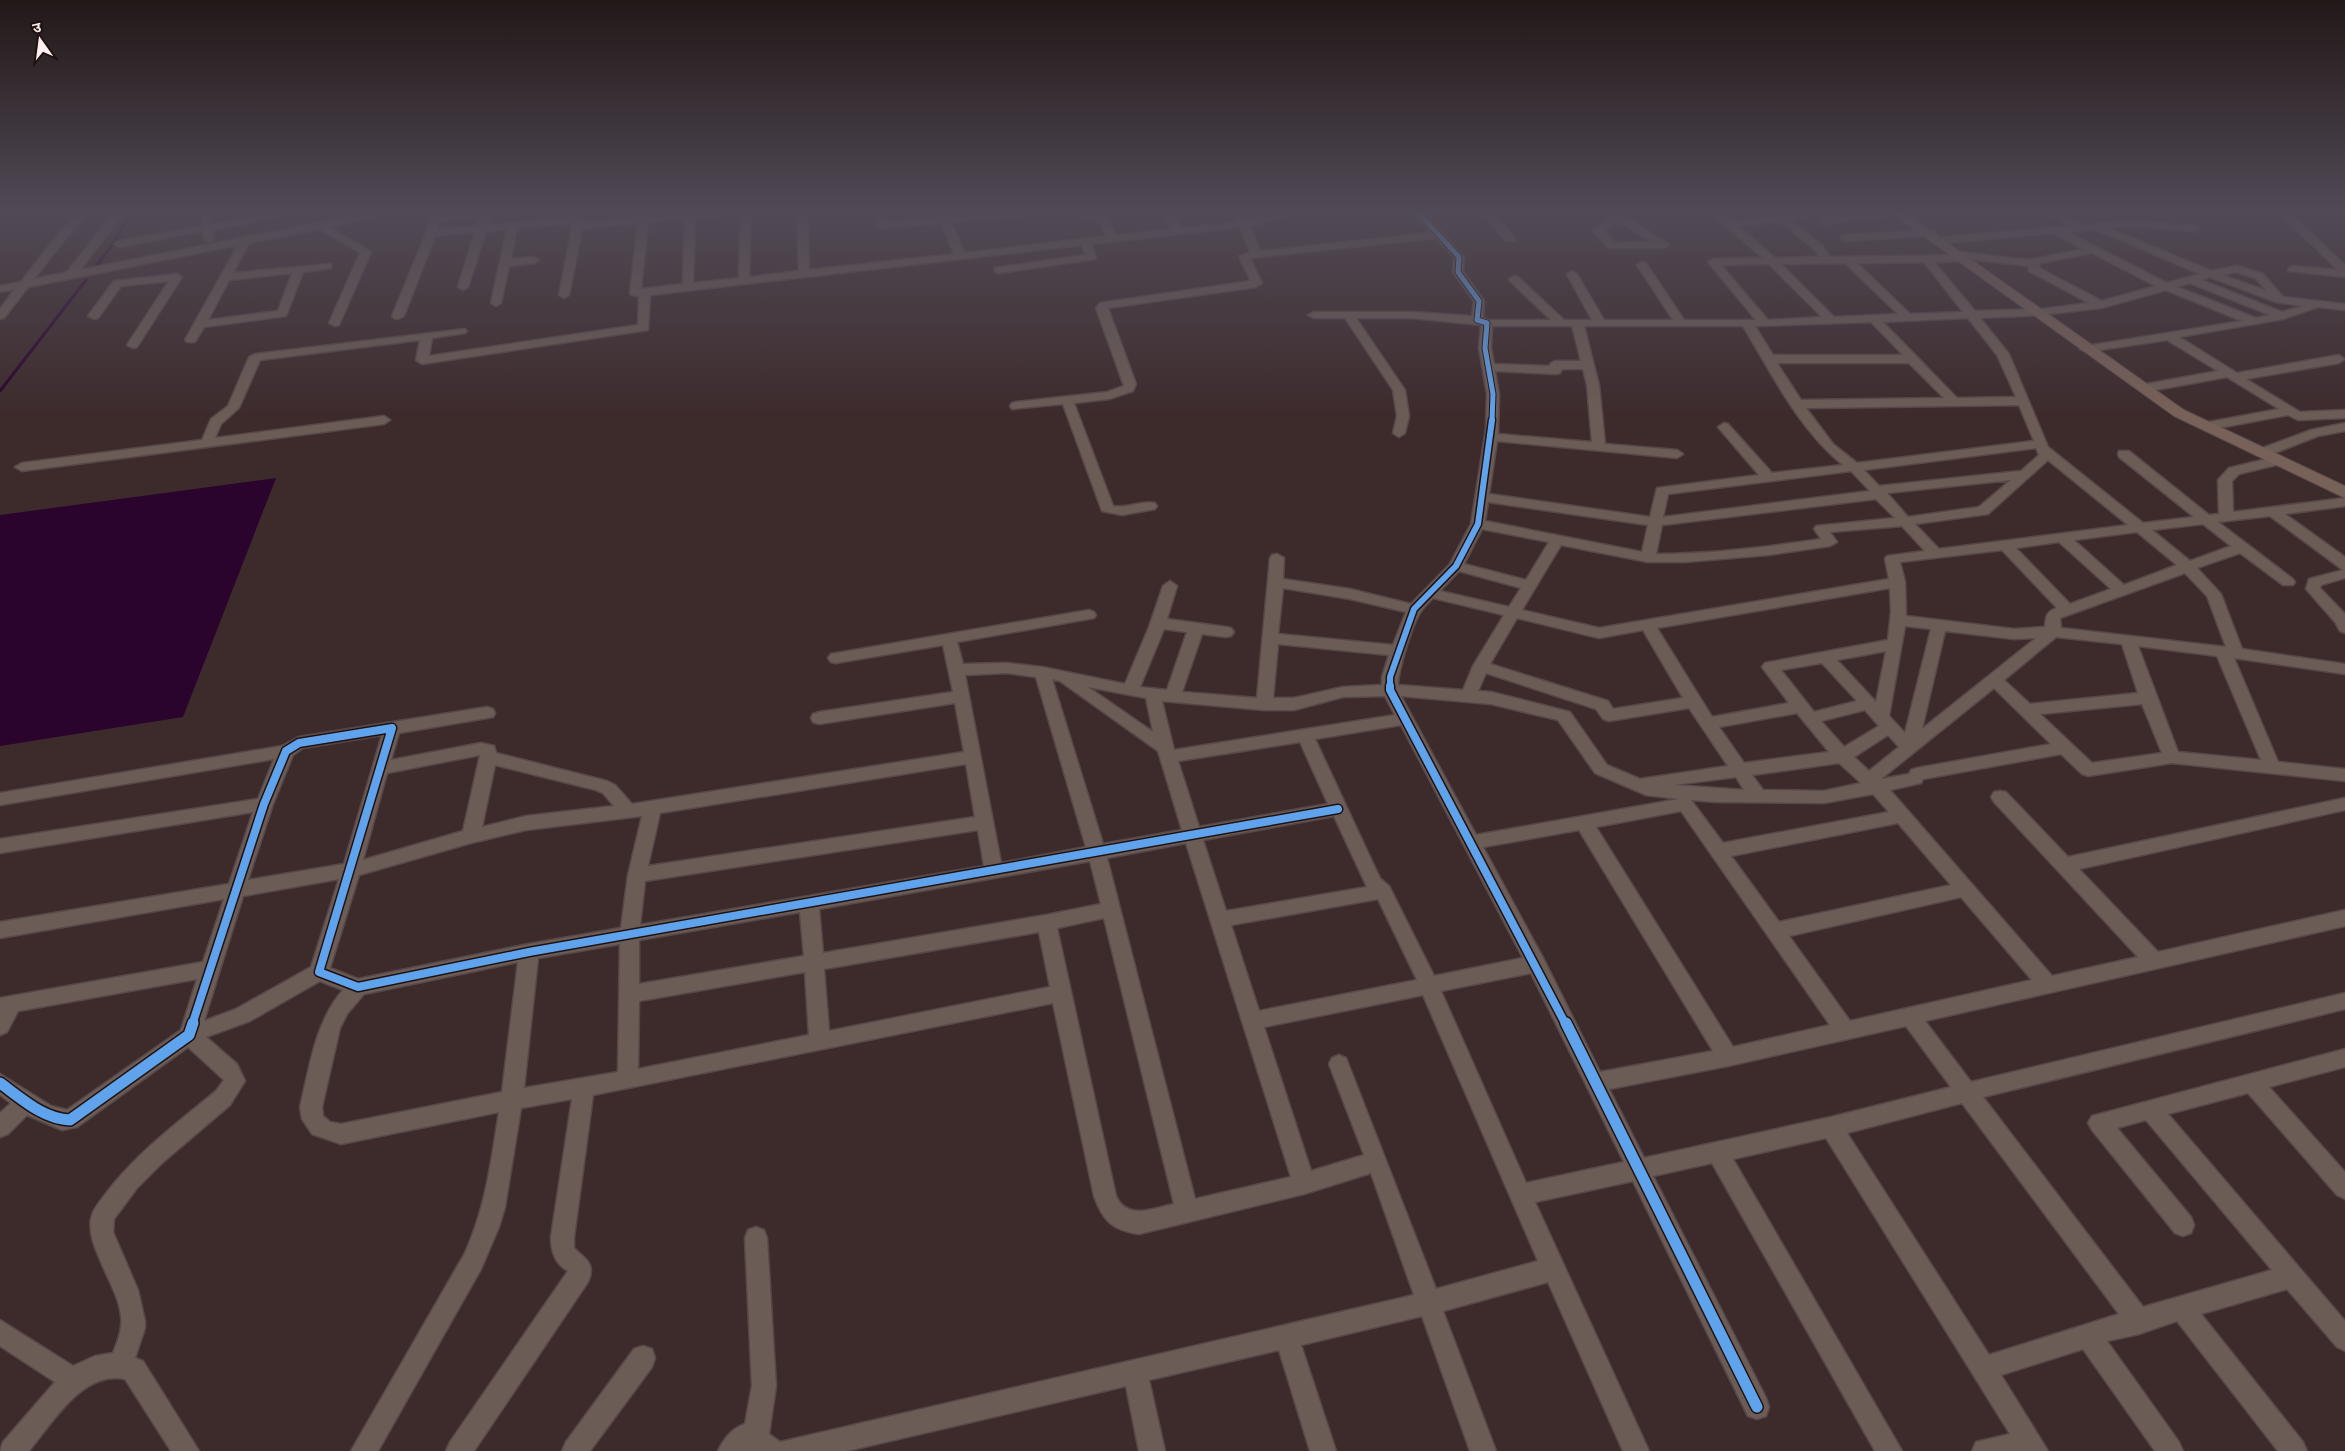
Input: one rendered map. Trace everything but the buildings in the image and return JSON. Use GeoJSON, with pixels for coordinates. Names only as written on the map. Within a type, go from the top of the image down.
{"type":"FeatureCollection","features":[{"type":"Feature","properties":{"kind":"main road"},"geometry":{"type":"LineString","coordinates":[[1991,278],[2179,413],[2216,434],[2278,460],[2345,493]]}},
{"type":"Feature","properties":{"kind":"main road"},"geometry":{"type":"LineString","coordinates":[[2089,348],[2243,444]]}},
{"type":"Feature","properties":{"kind":"street"},"geometry":{"type":"LineString","coordinates":[[0,316],[28,278]]}},
{"type":"Feature","properties":{"kind":"street"},"geometry":{"type":"LineString","coordinates":[[0,289],[57,278]]}},
{"type":"Feature","properties":{"kind":"street"},"geometry":{"type":"LineString","coordinates":[[94,316],[118,283],[170,278]]}},
{"type":"Feature","properties":{"kind":"street"},"geometry":{"type":"LineString","coordinates":[[133,345],[177,278]]}},
{"type":"Feature","properties":{"kind":"street"},"geometry":{"type":"LineString","coordinates":[[191,340],[226,278]]}},
{"type":"Feature","properties":{"kind":"street"},"geometry":{"type":"LineString","coordinates":[[200,324],[282,314],[297,278]]}},
{"type":"Feature","properties":{"kind":"street"},"geometry":{"type":"LineString","coordinates":[[335,323],[355,278]]}},
{"type":"Feature","properties":{"kind":"street"},"geometry":{"type":"LineString","coordinates":[[398,316],[413,278]]}},
{"type":"Feature","properties":{"kind":"street"},"geometry":{"type":"LineString","coordinates":[[463,287],[466,278]]}},
{"type":"Feature","properties":{"kind":"street"},"geometry":{"type":"LineString","coordinates":[[496,303],[502,278]]}},
{"type":"Feature","properties":{"kind":"street"},"geometry":{"type":"LineString","coordinates":[[564,296],[568,278]]}},
{"type":"Feature","properties":{"kind":"street"},"geometry":{"type":"LineString","coordinates":[[637,278],[635,293],[767,278]]}},
{"type":"Feature","properties":{"kind":"street"},"geometry":{"type":"LineString","coordinates":[[688,278],[688,286]]}},
{"type":"Feature","properties":{"kind":"street"},"geometry":{"type":"LineString","coordinates":[[1016,406],[1109,395],[1129,388],[1130,384],[1102,308],[1104,304],[1252,285],[1256,283],[1255,278]]}},
{"type":"Feature","properties":{"kind":"street"},"geometry":{"type":"LineString","coordinates":[[1462,278],[1479,301],[1493,394],[1490,437],[1478,524],[1456,566],[1414,608],[1390,677],[1390,690],[1536,964],[1757,1407]]}},
{"type":"Feature","properties":{"kind":"street"},"geometry":{"type":"LineString","coordinates":[[1574,278],[1600,323]]}},
{"type":"Feature","properties":{"kind":"street"},"geometry":{"type":"LineString","coordinates":[[1650,278],[1680,322]]}},
{"type":"Feature","properties":{"kind":"street"},"geometry":{"type":"LineString","coordinates":[[1727,278],[1765,322]]}},
{"type":"Feature","properties":{"kind":"street"},"geometry":{"type":"LineString","coordinates":[[1789,278],[1832,321]]}},
{"type":"Feature","properties":{"kind":"street"},"geometry":{"type":"LineString","coordinates":[[1866,278],[1908,318]]}},
{"type":"Feature","properties":{"kind":"street"},"geometry":{"type":"LineString","coordinates":[[1478,524],[1648,558],[1685,558],[1777,550],[1830,542],[1821,529],[1907,521],[1983,511],[2039,463],[2045,455],[2003,354],[1942,278]]}},
{"type":"Feature","properties":{"kind":"street"},"geometry":{"type":"LineString","coordinates":[[2049,278],[2101,305]]}},
{"type":"Feature","properties":{"kind":"street"},"geometry":{"type":"LineString","coordinates":[[2148,278],[2255,322]]}},
{"type":"Feature","properties":{"kind":"street"},"geometry":{"type":"LineString","coordinates":[[1314,315],[1412,315],[1482,322],[1561,323],[1747,323],[1908,318],[2038,312],[2101,305],[2199,278]]}},
{"type":"Feature","properties":{"kind":"street"},"geometry":{"type":"LineString","coordinates":[[2260,278],[2280,300],[2345,307]]}},
{"type":"Feature","properties":{"kind":"street"},"geometry":{"type":"LineString","coordinates":[[1514,279],[1561,323]]}},
{"type":"Feature","properties":{"kind":"street"},"geometry":{"type":"LineString","coordinates":[[2192,280],[2282,316]]}},
{"type":"Feature","properties":{"kind":"street"},"geometry":{"type":"LineString","coordinates":[[427,335],[422,360],[644,328],[645,292]]}},
{"type":"Feature","properties":{"kind":"street"},"geometry":{"type":"LineString","coordinates":[[2089,348],[2255,322],[2323,304]]}},
{"type":"Feature","properties":{"kind":"street"},"geometry":{"type":"LineString","coordinates":[[1348,315],[1399,390],[1403,416],[1399,434]]}},
{"type":"Feature","properties":{"kind":"street"},"geometry":{"type":"LineString","coordinates":[[1874,319],[1954,402]]}},
{"type":"Feature","properties":{"kind":"street"},"geometry":{"type":"LineString","coordinates":[[1577,323],[1593,385],[1599,447]]}},
{"type":"Feature","properties":{"kind":"street"},"geometry":{"type":"LineString","coordinates":[[1747,323],[1797,404],[1828,447],[1854,467],[1907,521],[1936,554]]}},
{"type":"Feature","properties":{"kind":"street"},"geometry":{"type":"LineString","coordinates":[[207,442],[215,422],[233,408],[255,357],[455,332],[424,348]]}},
{"type":"Feature","properties":{"kind":"street"},"geometry":{"type":"LineString","coordinates":[[2169,336],[2298,416],[2345,414]]}},
{"type":"Feature","properties":{"kind":"street"},"geometry":{"type":"LineString","coordinates":[[1770,359],[1912,359]]}},
{"type":"Feature","properties":{"kind":"street"},"geometry":{"type":"LineString","coordinates":[[2150,387],[2339,360]]}},
{"type":"Feature","properties":{"kind":"street"},"geometry":{"type":"LineString","coordinates":[[1488,367],[1556,370],[1555,365],[1588,365]]}},
{"type":"Feature","properties":{"kind":"street"},"geometry":{"type":"LineString","coordinates":[[1067,399],[1107,508],[1118,510],[1150,506]]}},
{"type":"Feature","properties":{"kind":"street"},"geometry":{"type":"LineString","coordinates":[[1797,404],[2024,401]]}},
{"type":"Feature","properties":{"kind":"street"},"geometry":{"type":"LineString","coordinates":[[2213,425],[2290,411]]}},
{"type":"Feature","properties":{"kind":"street"},"geometry":{"type":"LineString","coordinates":[[22,467],[384,420]]}},
{"type":"Feature","properties":{"kind":"street"},"geometry":{"type":"LineString","coordinates":[[2262,453],[2314,433],[2345,426]]}},
{"type":"Feature","properties":{"kind":"street"},"geometry":{"type":"LineString","coordinates":[[1724,427],[1769,478]]}},
{"type":"Feature","properties":{"kind":"street"},"geometry":{"type":"LineString","coordinates":[[1490,437],[1676,454]]}},
{"type":"Feature","properties":{"kind":"street"},"geometry":{"type":"LineString","coordinates":[[1648,558],[1662,491],[2042,446],[2188,566],[2214,594],[2230,652],[2272,767]]}},
{"type":"Feature","properties":{"kind":"street"},"geometry":{"type":"LineString","coordinates":[[2124,454],[2208,520],[2240,548],[2288,582]]}},
{"type":"Feature","properties":{"kind":"street"},"geometry":{"type":"LineString","coordinates":[[2226,518],[2225,480],[2234,470],[2278,460]]}},
{"type":"Feature","properties":{"kind":"street"},"geometry":{"type":"LineString","coordinates":[[1481,497],[1656,522],[1879,492],[2025,475]]}},
{"type":"Feature","properties":{"kind":"street"},"geometry":{"type":"LineString","coordinates":[[1635,784],[1843,756],[1885,722],[1899,620],[1898,582],[1892,559],[2143,529],[2345,502]]}},
{"type":"Feature","properties":{"kind":"street"},"geometry":{"type":"LineString","coordinates":[[2274,512],[2340,560],[2345,566]]}},
{"type":"Feature","properties":{"kind":"street"},"geometry":{"type":"LineString","coordinates":[[2064,538],[2121,590]]}},
{"type":"Feature","properties":{"kind":"street"},"geometry":{"type":"LineString","coordinates":[[1468,696],[1481,666],[1557,540]]}},
{"type":"Feature","properties":{"kind":"street"},"geometry":{"type":"LineString","coordinates":[[2006,546],[2066,609]]}},
{"type":"Feature","properties":{"kind":"street"},"geometry":{"type":"LineString","coordinates":[[2053,632],[2053,615],[2066,609],[2240,548]]}},
{"type":"Feature","properties":{"kind":"street"},"geometry":{"type":"LineString","coordinates":[[1264,704],[1277,558]]}},
{"type":"Feature","properties":{"kind":"street"},"geometry":{"type":"LineString","coordinates":[[1456,566],[1530,586]]}},
{"type":"Feature","properties":{"kind":"street"},"geometry":{"type":"LineString","coordinates":[[2345,574],[2314,582],[2313,589],[2342,620],[2345,628]]}},
{"type":"Feature","properties":{"kind":"street"},"geometry":{"type":"LineString","coordinates":[[1276,582],[1350,594],[1414,608]]}},
{"type":"Feature","properties":{"kind":"street"},"geometry":{"type":"LineString","coordinates":[[1430,593],[1599,633],[1898,582]]}},
{"type":"Feature","properties":{"kind":"street"},"geometry":{"type":"LineString","coordinates":[[1130,691],[1159,623],[1170,586]]}},
{"type":"Feature","properties":{"kind":"street"},"geometry":{"type":"LineString","coordinates":[[836,658],[1089,615]]}},
{"type":"Feature","properties":{"kind":"street"},"geometry":{"type":"LineString","coordinates":[[1899,620],[2014,634],[2053,632],[2128,640],[2230,652],[2345,669]]}},
{"type":"Feature","properties":{"kind":"street"},"geometry":{"type":"LineString","coordinates":[[1159,623],[1226,632]]}},
{"type":"Feature","properties":{"kind":"street"},"geometry":{"type":"LineString","coordinates":[[1646,624],[1693,702],[1757,795]]}},
{"type":"Feature","properties":{"kind":"street"},"geometry":{"type":"LineString","coordinates":[[1909,748],[1939,625]]}},
{"type":"Feature","properties":{"kind":"street"},"geometry":{"type":"LineString","coordinates":[[1174,696],[1196,628]]}},
{"type":"Feature","properties":{"kind":"street"},"geometry":{"type":"LineString","coordinates":[[1873,784],[1909,748],[2053,632]]}},
{"type":"Feature","properties":{"kind":"street"},"geometry":{"type":"LineString","coordinates":[[1271,638],[1398,651]]}},
{"type":"Feature","properties":{"kind":"street"},"geometry":{"type":"LineString","coordinates":[[949,639],[962,696],[994,872]]}},
{"type":"Feature","properties":{"kind":"street"},"geometry":{"type":"LineString","coordinates":[[2128,640],[2148,698],[2172,757]]}},
{"type":"Feature","properties":{"kind":"street"},"geometry":{"type":"LineString","coordinates":[[1895,644],[1770,667],[1843,756],[1873,784],[1902,816],[2047,984]]}},
{"type":"Feature","properties":{"kind":"street"},"geometry":{"type":"LineString","coordinates":[[1826,657],[1909,748]]}},
{"type":"Feature","properties":{"kind":"street"},"geometry":{"type":"LineString","coordinates":[[1481,666],[1602,705],[1609,715],[1693,702]]}},
{"type":"Feature","properties":{"kind":"street"},"geometry":{"type":"LineString","coordinates":[[955,670],[1007,668],[1042,672],[1130,691],[1264,704],[1294,704],[1343,692],[1390,690],[1492,698],[1564,716],[1601,769],[1646,789],[1717,796],[1824,797],[1873,784],[1915,780],[1917,774],[2064,747]]}},
{"type":"Feature","properties":{"kind":"street"},"geometry":{"type":"LineString","coordinates":[[1042,672],[1097,853],[1188,1210]]}},
{"type":"Feature","properties":{"kind":"street"},"geometry":{"type":"LineString","coordinates":[[1061,676],[1166,752],[1305,735],[1405,719]]}},
{"type":"Feature","properties":{"kind":"street"},"geometry":{"type":"LineString","coordinates":[[1995,680],[2088,770],[2172,757],[2345,775]]}},
{"type":"Feature","properties":{"kind":"street"},"geometry":{"type":"LineString","coordinates":[[1153,694],[1166,752],[1304,1184]]}},
{"type":"Feature","properties":{"kind":"street"},"geometry":{"type":"LineString","coordinates":[[818,718],[962,696]]}},
{"type":"Feature","properties":{"kind":"street"},"geometry":{"type":"LineString","coordinates":[[2026,710],[2148,698]]}},
{"type":"Feature","properties":{"kind":"street"},"geometry":{"type":"LineString","coordinates":[[1708,723],[1869,704]]}},
{"type":"Feature","properties":{"kind":"street"},"geometry":{"type":"LineString","coordinates":[[0,799],[286,751],[299,743],[487,713]]}},
{"type":"Feature","properties":{"kind":"street"},"geometry":{"type":"LineString","coordinates":[[392,728],[351,870],[339,980],[340,1008],[330,1027],[311,1107],[311,1118],[316,1125],[328,1133],[341,1134],[512,1100],[584,1089],[1062,993]]}},
{"type":"Feature","properties":{"kind":"street"},"geometry":{"type":"LineString","coordinates":[[1305,735],[1368,872],[1374,883],[1383,891],[1429,985],[1520,1195],[1636,1451]]}},
{"type":"Feature","properties":{"kind":"street"},"geometry":{"type":"LineString","coordinates":[[380,768],[481,749],[488,750],[471,836]]}},
{"type":"Feature","properties":{"kind":"street"},"geometry":{"type":"LineString","coordinates":[[189,1035],[264,804],[286,751]]}},
{"type":"Feature","properties":{"kind":"street"},"geometry":{"type":"LineString","coordinates":[[488,757],[601,785],[609,790],[627,810]]}},
{"type":"Feature","properties":{"kind":"street"},"geometry":{"type":"LineString","coordinates":[[0,930],[351,870],[471,836],[526,823],[653,808],[972,757]]}},
{"type":"Feature","properties":{"kind":"street"},"geometry":{"type":"LineString","coordinates":[[2000,797],[2153,960]]}},
{"type":"Feature","properties":{"kind":"street"},"geometry":{"type":"LineString","coordinates":[[0,846],[264,804]]}},
{"type":"Feature","properties":{"kind":"street"},"geometry":{"type":"LineString","coordinates":[[1470,843],[1685,804],[1845,1030]]}},
{"type":"Feature","properties":{"kind":"street"},"geometry":{"type":"LineString","coordinates":[[2064,865],[2345,804]]}},
{"type":"Feature","properties":{"kind":"street"},"geometry":{"type":"LineString","coordinates":[[628,1080],[630,934],[637,875],[653,808]]}},
{"type":"Feature","properties":{"kind":"street"},"geometry":{"type":"LineString","coordinates":[[0,1083],[26,1102],[58,1120],[75,1118],[189,1035],[339,980],[529,952],[994,872],[1338,809]]}},
{"type":"Feature","properties":{"kind":"street"},"geometry":{"type":"LineString","coordinates":[[1718,851],[1902,816]]}},
{"type":"Feature","properties":{"kind":"street"},"geometry":{"type":"LineString","coordinates":[[637,875],[984,822]]}},
{"type":"Feature","properties":{"kind":"street"},"geometry":{"type":"LineString","coordinates":[[1584,823],[1728,1057]]}},
{"type":"Feature","properties":{"kind":"street"},"geometry":{"type":"LineString","coordinates":[[1775,931],[1965,889]]}},
{"type":"Feature","properties":{"kind":"street"},"geometry":{"type":"LineString","coordinates":[[1219,920],[1383,891]]}},
{"type":"Feature","properties":{"kind":"street"},"geometry":{"type":"LineString","coordinates":[[808,903],[820,1042]]}},
{"type":"Feature","properties":{"kind":"street"},"geometry":{"type":"LineString","coordinates":[[629,994],[1046,923],[1111,909]]}},
{"type":"Feature","properties":{"kind":"street"},"geometry":{"type":"LineString","coordinates":[[1595,1082],[1728,1057],[2345,918]]}},
{"type":"Feature","properties":{"kind":"street"},"geometry":{"type":"LineString","coordinates":[[1046,923],[1108,1207],[1116,1218],[1126,1222],[1139,1222],[1304,1184],[1377,1160]]}},
{"type":"Feature","properties":{"kind":"street"},"geometry":{"type":"LineString","coordinates":[[364,1451],[473,1261],[488,1227],[494,1207],[512,1100],[529,952]]}},
{"type":"Feature","properties":{"kind":"street"},"geometry":{"type":"LineString","coordinates":[[1252,1021],[1536,964]]}},
{"type":"Feature","properties":{"kind":"street"},"geometry":{"type":"LineString","coordinates":[[0,1026],[5,1005],[210,968]]}},
{"type":"Feature","properties":{"kind":"street"},"geometry":{"type":"LineString","coordinates":[[1520,1195],[1831,1127],[1967,1092],[2345,1001]]}},
{"type":"Feature","properties":{"kind":"street"},"geometry":{"type":"LineString","coordinates":[[1910,1016],[2139,1322]]}},
{"type":"Feature","properties":{"kind":"street"},"geometry":{"type":"LineString","coordinates":[[121,1365],[133,1328],[133,1321],[126,1290],[112,1261],[102,1232],[110,1208],[129,1181],[154,1156],[223,1098],[235,1081],[230,1070],[189,1035]]}},
{"type":"Feature","properties":{"kind":"street"},"geometry":{"type":"LineString","coordinates":[[2183,1225],[2099,1123],[2345,1059]]}},
{"type":"Feature","properties":{"kind":"street"},"geometry":{"type":"LineString","coordinates":[[1340,1064],[1483,1451]]}},
{"type":"Feature","properties":{"kind":"street"},"geometry":{"type":"LineString","coordinates":[[2252,1083],[2345,1188]]}},
{"type":"Feature","properties":{"kind":"street"},"geometry":{"type":"LineString","coordinates":[[460,1451],[580,1274],[581,1268],[567,1257],[563,1248],[563,1225],[584,1089]]}},
{"type":"Feature","properties":{"kind":"street"},"geometry":{"type":"LineString","coordinates":[[0,1127],[26,1102]]}},
{"type":"Feature","properties":{"kind":"street"},"geometry":{"type":"LineString","coordinates":[[2151,1110],[2345,1338]]}},
{"type":"Feature","properties":{"kind":"street"},"geometry":{"type":"LineString","coordinates":[[1831,1127],[2032,1447],[1985,1451]]}},
{"type":"Feature","properties":{"kind":"street"},"geometry":{"type":"LineString","coordinates":[[1718,1152],[1889,1451]]}},
{"type":"Feature","properties":{"kind":"street"},"geometry":{"type":"LineString","coordinates":[[731,1451],[745,1436],[763,1446],[764,1386],[756,1238]]}},
{"type":"Feature","properties":{"kind":"street"},"geometry":{"type":"LineString","coordinates":[[788,1451],[886,1430],[1428,1303],[1553,1269]]}},
{"type":"Feature","properties":{"kind":"street"},"geometry":{"type":"LineString","coordinates":[[1984,1369],[2088,1335],[2139,1322],[2291,1276]]}},
{"type":"Feature","properties":{"kind":"street"},"geometry":{"type":"LineString","coordinates":[[2182,1308],[2294,1451]]}},
{"type":"Feature","properties":{"kind":"street"},"geometry":{"type":"LineString","coordinates":[[0,1332],[73,1380]]}},
{"type":"Feature","properties":{"kind":"street"},"geometry":{"type":"LineString","coordinates":[[1286,1335],[1323,1451]]}},
{"type":"Feature","properties":{"kind":"street"},"geometry":{"type":"LineString","coordinates":[[2088,1335],[2170,1451]]}},
{"type":"Feature","properties":{"kind":"street"},"geometry":{"type":"LineString","coordinates":[[575,1451],[643,1358]]}},
{"type":"Feature","properties":{"kind":"street"},"geometry":{"type":"LineString","coordinates":[[12,1451],[73,1380],[96,1367],[121,1365],[134,1370],[186,1451]]}},
{"type":"Feature","properties":{"kind":"street"},"geometry":{"type":"LineString","coordinates":[[1135,1371],[1152,1451]]}},
{"type":"Feature","properties":{"kind":"shaded area"},"geometry":{"type":"Polygon","coordinates":[[[276,478],[183,717],[0,746],[0,515],[276,478]]]}},
{"type":"Feature","properties":{"kind":"waterway"},"geometry":{"type":"LineString","coordinates":[[0,391],[86,280]]}},
{"type":"Feature","properties":{"kind":"cycle path"},"geometry":{"type":"LineString","coordinates":[[1462,278],[1479,301],[1477,320],[1487,323],[1485,348],[1493,394],[1492,429],[1478,524],[1456,566],[1414,609],[1390,677],[1390,690],[1536,964],[1757,1407]]}},
{"type":"Feature","properties":{"kind":"cycle path"},"geometry":{"type":"LineString","coordinates":[[0,1083],[44,1113],[62,1120],[70,1120],[189,1035],[264,804],[286,751],[299,743],[392,728],[319,972],[358,987],[529,952],[1338,809]]}}]}
